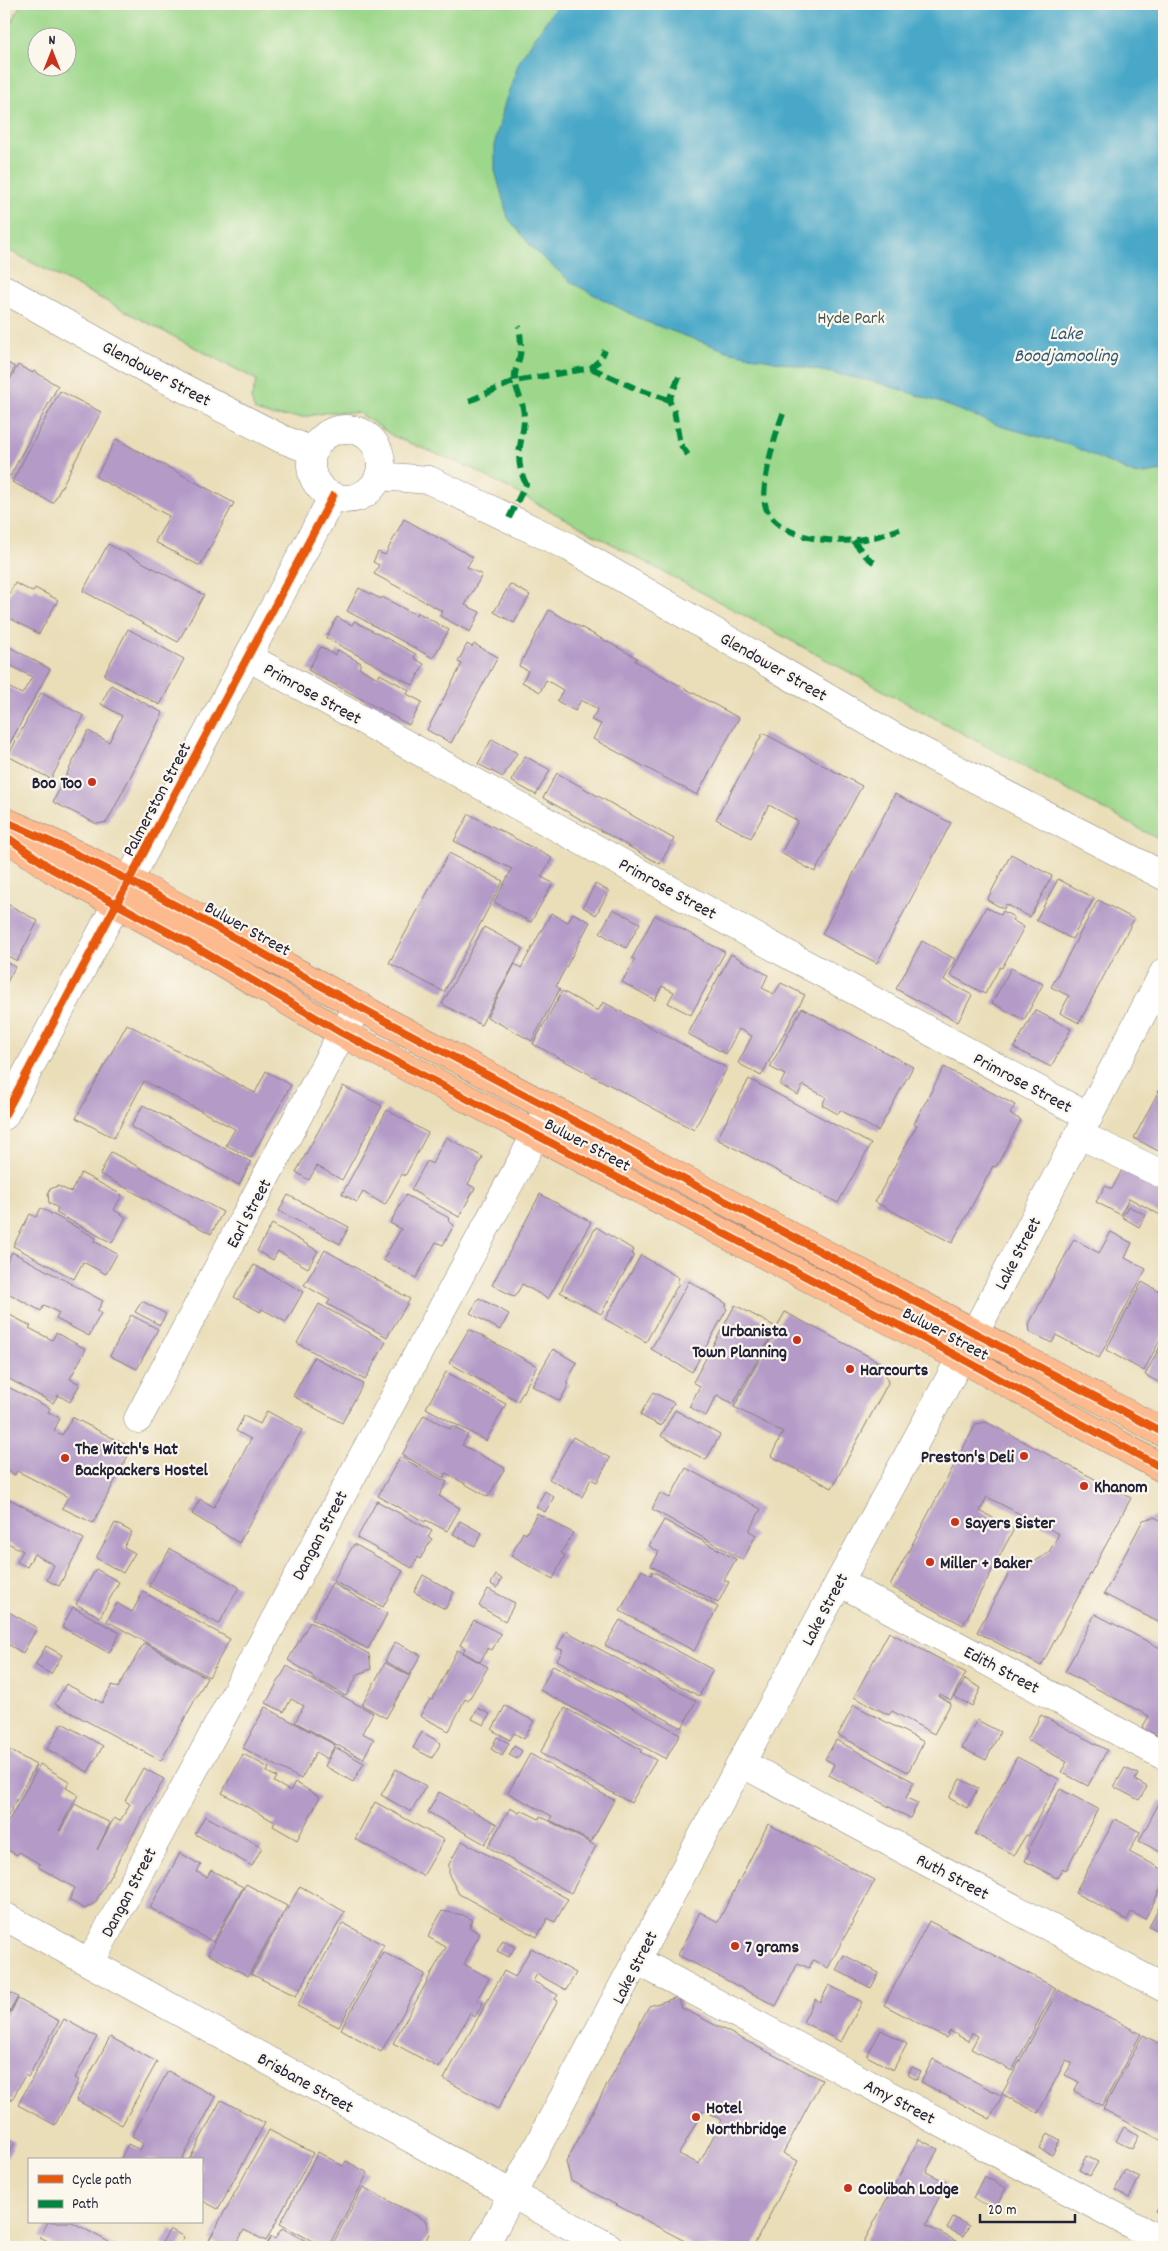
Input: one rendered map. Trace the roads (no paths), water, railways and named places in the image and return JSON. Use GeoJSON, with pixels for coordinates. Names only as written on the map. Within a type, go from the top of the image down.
{"type":"FeatureCollection","features":[{"type":"Feature","properties":{"kind":"main road","name":"Bulwer Street"},"geometry":{"type":"LineString","coordinates":[[4,821],[64,847],[123,893],[342,1033],[961,1358],[1164,1469]]}},
{"type":"Feature","properties":{"kind":"main road","name":"Bulwer Street"},"geometry":{"type":"LineString","coordinates":[[4,835],[52,869],[198,917],[358,1006],[1164,1433]]}},
{"type":"Feature","properties":{"kind":"street","name":"Glendower Street"},"geometry":{"type":"LineString","coordinates":[[4,289],[139,364],[282,439],[313,451]]}},
{"type":"Feature","properties":{"kind":"street"},"geometry":{"type":"LineString","coordinates":[[341,429],[359,431],[374,442],[378,450],[381,458],[379,476],[370,490],[364,494],[349,499],[333,496],[320,488],[316,481],[311,466],[313,451],[318,443],[332,432],[341,429]]}},
{"type":"Feature","properties":{"kind":"street","name":"Glendower Street"},"geometry":{"type":"LineString","coordinates":[[379,476],[429,480],[569,547],[898,738],[1164,876]]}},
{"type":"Feature","properties":{"kind":"street","name":"Palmerston Street"},"geometry":{"type":"LineString","coordinates":[[4,1116],[333,496]]}},
{"type":"Feature","properties":{"kind":"street","name":"Primrose Street"},"geometry":{"type":"LineString","coordinates":[[248,657],[794,958],[1084,1126],[1164,1175]]}},
{"type":"Feature","properties":{"kind":"street","name":"Lake Street"},"geometry":{"type":"LineString","coordinates":[[484,2247],[626,1984],[636,1960],[741,1764],[961,1358],[1164,972]]}},
{"type":"Feature","properties":{"kind":"street","name":"Earl Street"},"geometry":{"type":"LineString","coordinates":[[138,1419],[358,1006]]}},
{"type":"Feature","properties":{"kind":"street","name":"Dangan Street"},"geometry":{"type":"LineString","coordinates":[[90,1962],[550,1108]]}},
{"type":"Feature","properties":{"kind":"street","name":"Edith Street"},"geometry":{"type":"LineString","coordinates":[[839,1582],[1164,1756]]}},
{"type":"Feature","properties":{"kind":"street","name":"Ruth Street"},"geometry":{"type":"LineString","coordinates":[[741,1764],[1164,1988]]}},
{"type":"Feature","properties":{"kind":"street","name":"Brisbane Street"},"geometry":{"type":"LineString","coordinates":[[4,1916],[609,2247]]}},
{"type":"Feature","properties":{"kind":"street","name":"Amy Street"},"geometry":{"type":"LineString","coordinates":[[636,1960],[1164,2242]]}},
{"type":"Feature","properties":{"kind":"water","name":"Lake Boodjamooling"},"geometry":{"type":"Polygon","coordinates":[[[558,4],[1164,4],[1164,471],[1136,475],[1072,446],[1000,426],[941,403],[879,383],[727,351],[644,321],[572,283],[534,250],[508,218],[495,170],[495,142],[505,102],[520,59],[558,4]]]}},
{"type":"Feature","properties":{"kind":"place","name":"Boo Too"},"geometry":{"type":"Point","coordinates":[92,782]}},
{"type":"Feature","properties":{"kind":"place","name":"Urbanista Town Planning"},"geometry":{"type":"Point","coordinates":[797,1340]}},
{"type":"Feature","properties":{"kind":"place","name":"Harcourts"},"geometry":{"type":"Point","coordinates":[850,1369]}},
{"type":"Feature","properties":{"kind":"place","name":"Preston's Deli"},"geometry":{"type":"Point","coordinates":[1024,1456]}},
{"type":"Feature","properties":{"kind":"place","name":"The Witch's Hat Backpackers Hostel"},"geometry":{"type":"Point","coordinates":[65,1458]}},
{"type":"Feature","properties":{"kind":"place","name":"Khanom"},"geometry":{"type":"Point","coordinates":[1084,1486]}},
{"type":"Feature","properties":{"kind":"place","name":"Sayers Sister"},"geometry":{"type":"Point","coordinates":[955,1522]}},
{"type":"Feature","properties":{"kind":"place","name":"Miller + Baker"},"geometry":{"type":"Point","coordinates":[930,1562]}},
{"type":"Feature","properties":{"kind":"place","name":"7 grams"},"geometry":{"type":"Point","coordinates":[735,1946]}},
{"type":"Feature","properties":{"kind":"place","name":"Hotel Northbridge"},"geometry":{"type":"Point","coordinates":[696,2117]}},
{"type":"Feature","properties":{"kind":"place","name":"Coolibah Lodge"},"geometry":{"type":"Point","coordinates":[848,2188]}},
{"type":"Feature","properties":{"kind":"park label","name":"Hyde Park"},"geometry":{"type":"Point","coordinates":[851,317]}}]}
